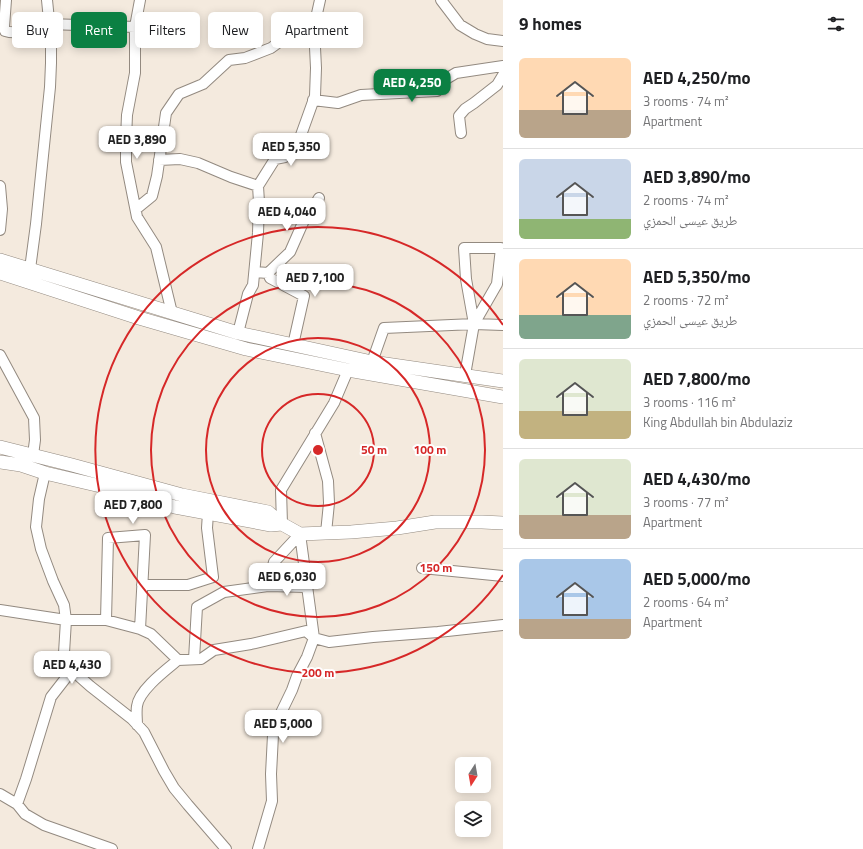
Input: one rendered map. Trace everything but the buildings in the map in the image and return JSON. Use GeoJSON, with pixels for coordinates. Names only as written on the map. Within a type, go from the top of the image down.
{"type":"FeatureCollection","features":[{"type":"Feature","properties":{"kind":"main road"},"geometry":{"type":"LineString","coordinates":[[0,260],[238,333],[293,345],[348,364],[372,362],[503,381]]}},
{"type":"Feature","properties":{"kind":"main road"},"geometry":{"type":"LineString","coordinates":[[0,273],[139,318],[246,349],[348,364],[503,397]]}},
{"type":"Feature","properties":{"kind":"main road"},"geometry":{"type":"LineString","coordinates":[[0,447],[182,495],[268,512],[282,524],[300,534],[397,528],[435,522],[503,523]]}},
{"type":"Feature","properties":{"kind":"main road"},"geometry":{"type":"LineString","coordinates":[[0,462],[22,465],[45,473],[109,488],[174,507],[271,525],[282,524]]}},
{"type":"Feature","properties":{"kind":"main road"},"geometry":{"type":"LineString","coordinates":[[482,522],[503,515]]}},
{"type":"Feature","properties":{"kind":"street"},"geometry":{"type":"LineString","coordinates":[[6,0],[4,27],[5,31],[12,32]]}},
{"type":"Feature","properties":{"kind":"street"},"geometry":{"type":"LineString","coordinates":[[47,0],[48,12]]}},
{"type":"Feature","properties":{"kind":"street"},"geometry":{"type":"LineString","coordinates":[[138,12],[140,0]]}},
{"type":"Feature","properties":{"kind":"street"},"geometry":{"type":"LineString","coordinates":[[317,12],[320,0]]}},
{"type":"Feature","properties":{"kind":"street"},"geometry":{"type":"LineString","coordinates":[[441,0],[460,25],[487,39],[503,41]]}},
{"type":"Feature","properties":{"kind":"street"},"geometry":{"type":"LineString","coordinates":[[63,29],[135,27],[134,73],[127,115],[126,162],[137,217],[156,247],[172,313]]}},
{"type":"Feature","properties":{"kind":"street"},"geometry":{"type":"LineString","coordinates":[[30,269],[49,102],[51,48]]}},
{"type":"Feature","properties":{"kind":"street"},"geometry":{"type":"LineString","coordinates":[[136,209],[152,196],[157,176],[166,112],[179,94],[203,84],[228,60],[246,58],[271,48]]}},
{"type":"Feature","properties":{"kind":"street"},"geometry":{"type":"LineString","coordinates":[[238,333],[248,294],[253,285],[255,272],[259,202],[258,186],[275,159],[285,157],[296,149],[315,96],[315,48]]}},
{"type":"Feature","properties":{"kind":"street"},"geometry":{"type":"LineString","coordinates":[[313,100],[338,102],[361,95],[437,91],[440,82],[456,74],[503,66]]}},
{"type":"Feature","properties":{"kind":"street"},"geometry":{"type":"LineString","coordinates":[[461,133],[459,116],[465,108],[497,85],[503,75]]}},
{"type":"Feature","properties":{"kind":"street"},"geometry":{"type":"LineString","coordinates":[[159,160],[180,159],[198,163],[231,177],[258,186]]}},
{"type":"Feature","properties":{"kind":"street"},"geometry":{"type":"LineString","coordinates":[[0,186],[2,210],[0,230]]}},
{"type":"Feature","properties":{"kind":"street"},"geometry":{"type":"LineString","coordinates":[[255,272],[268,273],[290,252],[305,218],[309,216],[319,198]]}},
{"type":"Feature","properties":{"kind":"street"},"geometry":{"type":"LineString","coordinates":[[465,375],[474,324],[497,284],[501,248],[464,248],[466,279],[474,324]]}},
{"type":"Feature","properties":{"kind":"street"},"geometry":{"type":"LineString","coordinates":[[268,273],[270,278],[304,296],[293,345]]}},
{"type":"Feature","properties":{"kind":"street"},"geometry":{"type":"LineString","coordinates":[[372,362],[384,328],[474,324],[503,325]]}},
{"type":"Feature","properties":{"kind":"street"},"geometry":{"type":"LineString","coordinates":[[0,355],[34,418],[35,440],[32,455]]}},
{"type":"Feature","properties":{"kind":"street"},"geometry":{"type":"LineString","coordinates":[[282,524],[280,490],[334,403],[348,364]]}},
{"type":"Feature","properties":{"kind":"street"},"geometry":{"type":"LineString","coordinates":[[315,433],[328,481],[329,503],[326,533]]}},
{"type":"Feature","properties":{"kind":"street"},"geometry":{"type":"LineString","coordinates":[[45,473],[39,500],[36,527],[41,549],[64,605],[66,620],[64,652],[72,670],[132,719],[144,732],[174,788],[226,849]]}},
{"type":"Feature","properties":{"kind":"street"},"geometry":{"type":"LineString","coordinates":[[208,513],[207,528],[213,578],[224,592]]}},
{"type":"Feature","properties":{"kind":"street"},"geometry":{"type":"LineString","coordinates":[[268,586],[274,562],[300,534]]}},
{"type":"Feature","properties":{"kind":"street"},"geometry":{"type":"LineString","coordinates":[[258,849],[272,801],[271,774],[273,735],[278,719],[307,657],[314,638],[300,534]]}},
{"type":"Feature","properties":{"kind":"street"},"geometry":{"type":"LineString","coordinates":[[106,620],[108,538],[145,535],[140,629]]}},
{"type":"Feature","properties":{"kind":"street"},"geometry":{"type":"LineString","coordinates":[[422,568],[503,576]]}},
{"type":"Feature","properties":{"kind":"street"},"geometry":{"type":"LineString","coordinates":[[142,585],[188,585],[213,578]]}},
{"type":"Feature","properties":{"kind":"street"},"geometry":{"type":"LineString","coordinates":[[194,659],[197,607],[224,592],[268,586],[307,587]]}},
{"type":"Feature","properties":{"kind":"street"},"geometry":{"type":"LineString","coordinates":[[0,610],[66,620],[106,620],[140,629],[151,634],[178,660]]}},
{"type":"Feature","properties":{"kind":"street"},"geometry":{"type":"LineString","coordinates":[[137,725],[137,705],[143,692],[159,676],[178,660],[201,659],[214,650],[251,644],[306,631],[314,638],[329,642],[503,625]]}},
{"type":"Feature","properties":{"kind":"street"},"geometry":{"type":"LineString","coordinates":[[17,804],[51,697],[72,670]]}},
{"type":"Feature","properties":{"kind":"street"},"geometry":{"type":"LineString","coordinates":[[1,796],[17,804],[25,814],[44,825],[112,849]]}}]}
